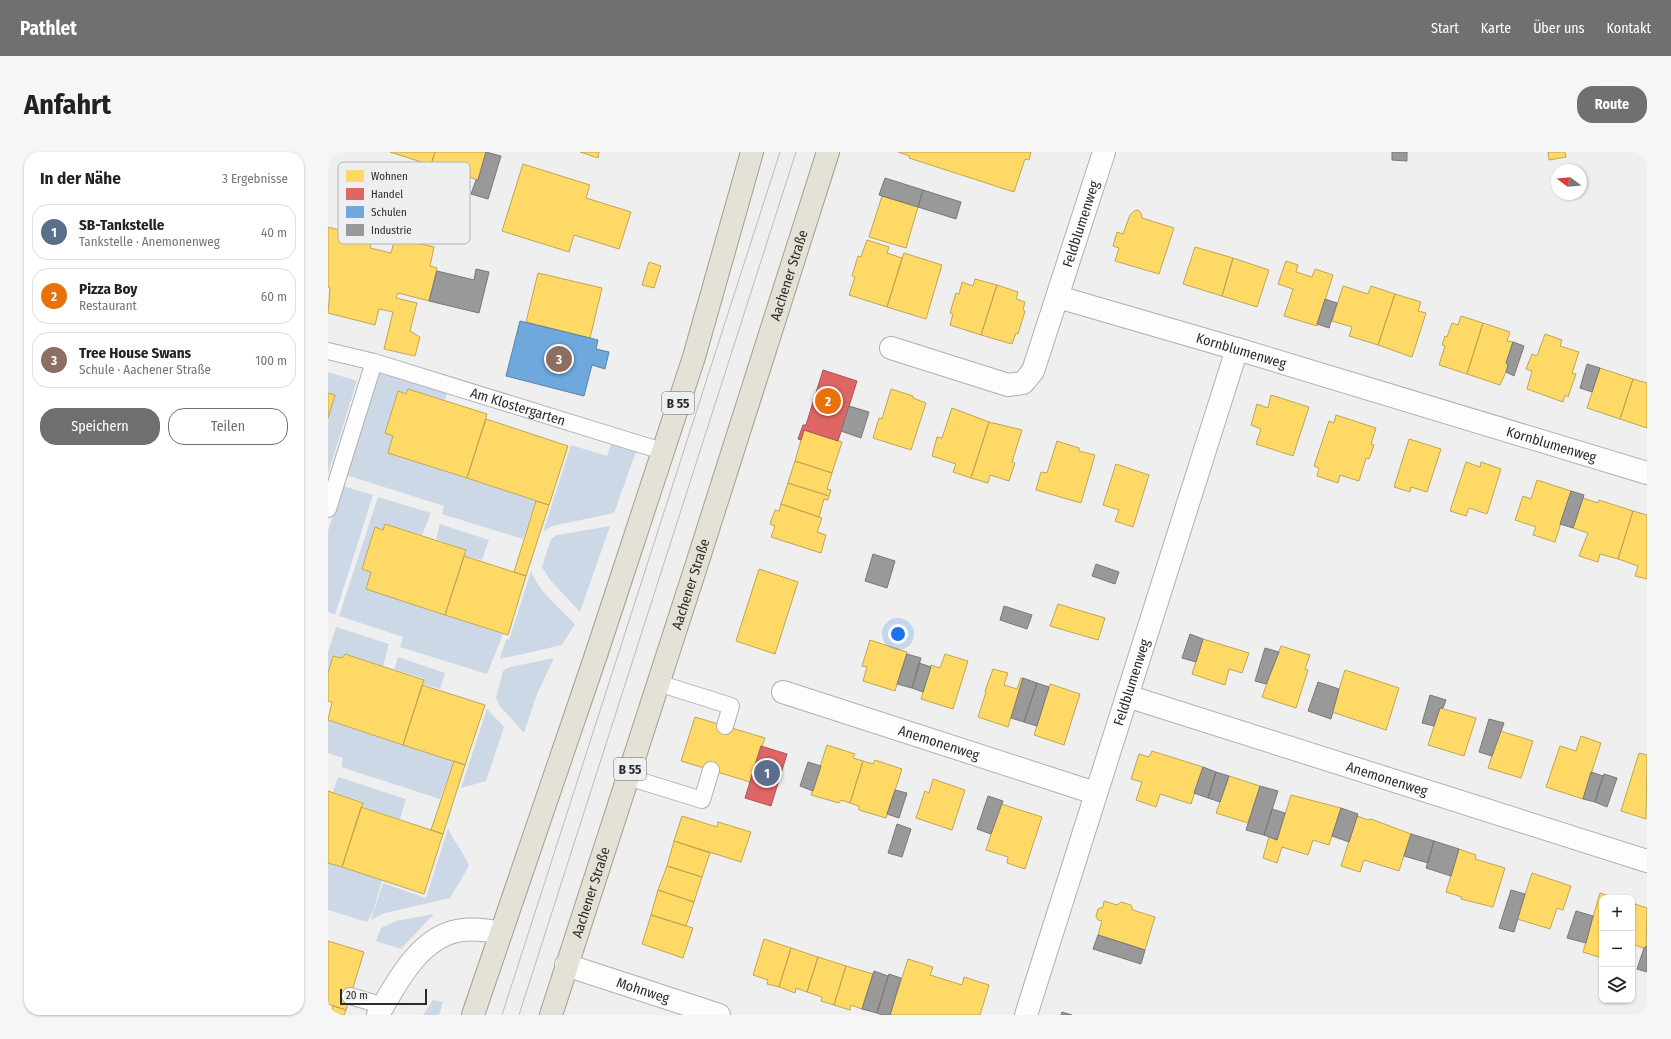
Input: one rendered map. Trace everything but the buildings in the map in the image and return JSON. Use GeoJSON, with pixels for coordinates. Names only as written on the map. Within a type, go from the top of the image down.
{"type":"FeatureCollection","features":[{"type":"Feature","properties":{"kind":"main road","name":"B 55"},"geometry":{"type":"LineString","coordinates":[[473,1015],[500,932],[597,652],[694,357],[752,152]]}},
{"type":"Feature","properties":{"kind":"main road","name":"Aachener Straße"},"geometry":{"type":"LineString","coordinates":[[551,1015],[828,152]]}},
{"type":"Feature","properties":{"kind":"street","name":"Feldblumenweg"},"geometry":{"type":"LineString","coordinates":[[1058,297],[1104,152]]}},
{"type":"Feature","properties":{"kind":"street"},"geometry":{"type":"LineString","coordinates":[[891,348],[1008,385],[1023,383],[1033,371],[1058,297]]}},
{"type":"Feature","properties":{"kind":"street","name":"Kornblumenweg"},"geometry":{"type":"LineString","coordinates":[[1058,297],[1237,348],[1647,473]]}},
{"type":"Feature","properties":{"kind":"street","name":"Feldblumenweg"},"geometry":{"type":"LineString","coordinates":[[1026,1015],[1237,348]]}},
{"type":"Feature","properties":{"kind":"street","name":"Anemonenweg"},"geometry":{"type":"LineString","coordinates":[[783,692],[1095,793]]}},
{"type":"Feature","properties":{"kind":"street","name":"Anemonenweg"},"geometry":{"type":"LineString","coordinates":[[1127,696],[1647,861]]}},
{"type":"Feature","properties":{"kind":"street"},"geometry":{"type":"LineString","coordinates":[[381,1010],[398,982],[422,951],[434,941],[462,930],[500,932]]}},
{"type":"Feature","properties":{"kind":"street","name":"Mohnweg"},"geometry":{"type":"LineString","coordinates":[[566,966],[719,1015]]}},
{"type":"Feature","properties":{"kind":"lane","name":"Am Klostergarten"},"geometry":{"type":"LineString","coordinates":[[328,351],[374,362],[662,451]]}},
{"type":"Feature","properties":{"kind":"lane"},"geometry":{"type":"LineString","coordinates":[[328,510],[374,362]]}},
{"type":"Feature","properties":{"kind":"lane"},"geometry":{"type":"LineString","coordinates":[[658,683],[731,706],[725,726]]}},
{"type":"Feature","properties":{"kind":"lane"},"geometry":{"type":"LineString","coordinates":[[628,776],[702,800],[711,770]]}},
{"type":"Feature","properties":{"kind":"lane"},"geometry":{"type":"LineString","coordinates":[[350,996],[381,1010]]}},
{"type":"Feature","properties":{"kind":"shaded area"},"geometry":{"type":"Polygon","coordinates":[[[379,369],[448,391],[445,400],[408,389],[406,394],[398,391],[385,433],[393,436],[388,453],[536,501],[523,539],[442,514],[444,506],[346,475],[379,369]]]}},
{"type":"Feature","properties":{"kind":"shaded area"},"geometry":{"type":"Polygon","coordinates":[[[328,372],[357,381],[328,474],[328,418],[335,395],[328,393],[328,372]]]}},
{"type":"Feature","properties":{"kind":"shaded area"},"geometry":{"type":"Polygon","coordinates":[[[611,444],[636,452],[614,513],[552,526],[543,532],[571,445],[607,456],[611,444]]]}},
{"type":"Feature","properties":{"kind":"shaded area"},"geometry":{"type":"Polygon","coordinates":[[[343,486],[373,495],[335,615],[328,612],[328,531],[343,486]]]}},
{"type":"Feature","properties":{"kind":"shaded area"},"geometry":{"type":"Polygon","coordinates":[[[378,497],[431,513],[422,535],[385,524],[383,530],[375,527],[371,572],[366,589],[503,634],[487,674],[400,647],[403,637],[339,616],[378,497]]]}},
{"type":"Feature","properties":{"kind":"shaded area"},"geometry":{"type":"Polygon","coordinates":[[[440,524],[489,540],[482,560],[464,556],[465,550],[436,539],[440,524]]]}},
{"type":"Feature","properties":{"kind":"shaded area"},"geometry":{"type":"Polygon","coordinates":[[[610,526],[580,612],[551,581],[542,567],[551,539],[557,535],[610,526]]]}},
{"type":"Feature","properties":{"kind":"shaded area"},"geometry":{"type":"Polygon","coordinates":[[[531,571],[544,592],[575,624],[562,645],[500,659],[506,639],[509,640],[531,571]]]}},
{"type":"Feature","properties":{"kind":"shaded area"},"geometry":{"type":"Polygon","coordinates":[[[336,627],[389,644],[383,666],[345,654],[342,658],[333,656],[328,673],[328,652],[336,627]]]}},
{"type":"Feature","properties":{"kind":"shaded area"},"geometry":{"type":"Polygon","coordinates":[[[398,657],[445,673],[440,689],[423,684],[425,679],[394,669],[398,657]]]}},
{"type":"Feature","properties":{"kind":"shaded area"},"geometry":{"type":"Polygon","coordinates":[[[554,658],[537,694],[524,733],[499,705],[496,698],[503,671],[510,667],[554,658]]]}},
{"type":"Feature","properties":{"kind":"shaded area"},"geometry":{"type":"Polygon","coordinates":[[[487,709],[504,727],[486,781],[461,788],[487,709]]]}},
{"type":"Feature","properties":{"kind":"shaded area"},"geometry":{"type":"Polygon","coordinates":[[[328,720],[454,761],[440,799],[341,767],[343,758],[328,753],[328,720]]]}},
{"type":"Feature","properties":{"kind":"shaded area"},"geometry":{"type":"Polygon","coordinates":[[[338,777],[406,799],[400,819],[363,807],[363,802],[333,792],[338,777]]]}},
{"type":"Feature","properties":{"kind":"shaded area"},"geometry":{"type":"Polygon","coordinates":[[[448,828],[469,866],[450,898],[385,913],[371,920],[383,883],[426,898],[448,828]]]}},
{"type":"Feature","properties":{"kind":"shaded area"},"geometry":{"type":"Polygon","coordinates":[[[328,863],[382,880],[373,912],[367,922],[328,910],[328,863]]]}},
{"type":"Feature","properties":{"kind":"shaded area"},"geometry":{"type":"Polygon","coordinates":[[[434,914],[401,949],[376,941],[381,928],[396,921],[434,914]]]}},
{"type":"Feature","properties":{"kind":"shaded area"},"geometry":{"type":"Polygon","coordinates":[[[433,1000],[443,1002],[439,1015],[423,1015],[433,1000]]]}},
{"type":"Feature","properties":{"kind":"tram line"},"geometry":{"type":"LineString","coordinates":[[502,1015],[780,152]]}},
{"type":"Feature","properties":{"kind":"tram line"},"geometry":{"type":"LineString","coordinates":[[519,1015],[796,152]]}},
{"type":"Feature","properties":{"kind":"place","name":"Tree House Swans"},"geometry":{"type":"Point","coordinates":[559,359]}},
{"type":"Feature","properties":{"kind":"place","name":"Pizza Boy"},"geometry":{"type":"Point","coordinates":[828,401]}},
{"type":"Feature","properties":{"kind":"place","name":"SB-Tankstelle"},"geometry":{"type":"Point","coordinates":[767,773]}}]}
